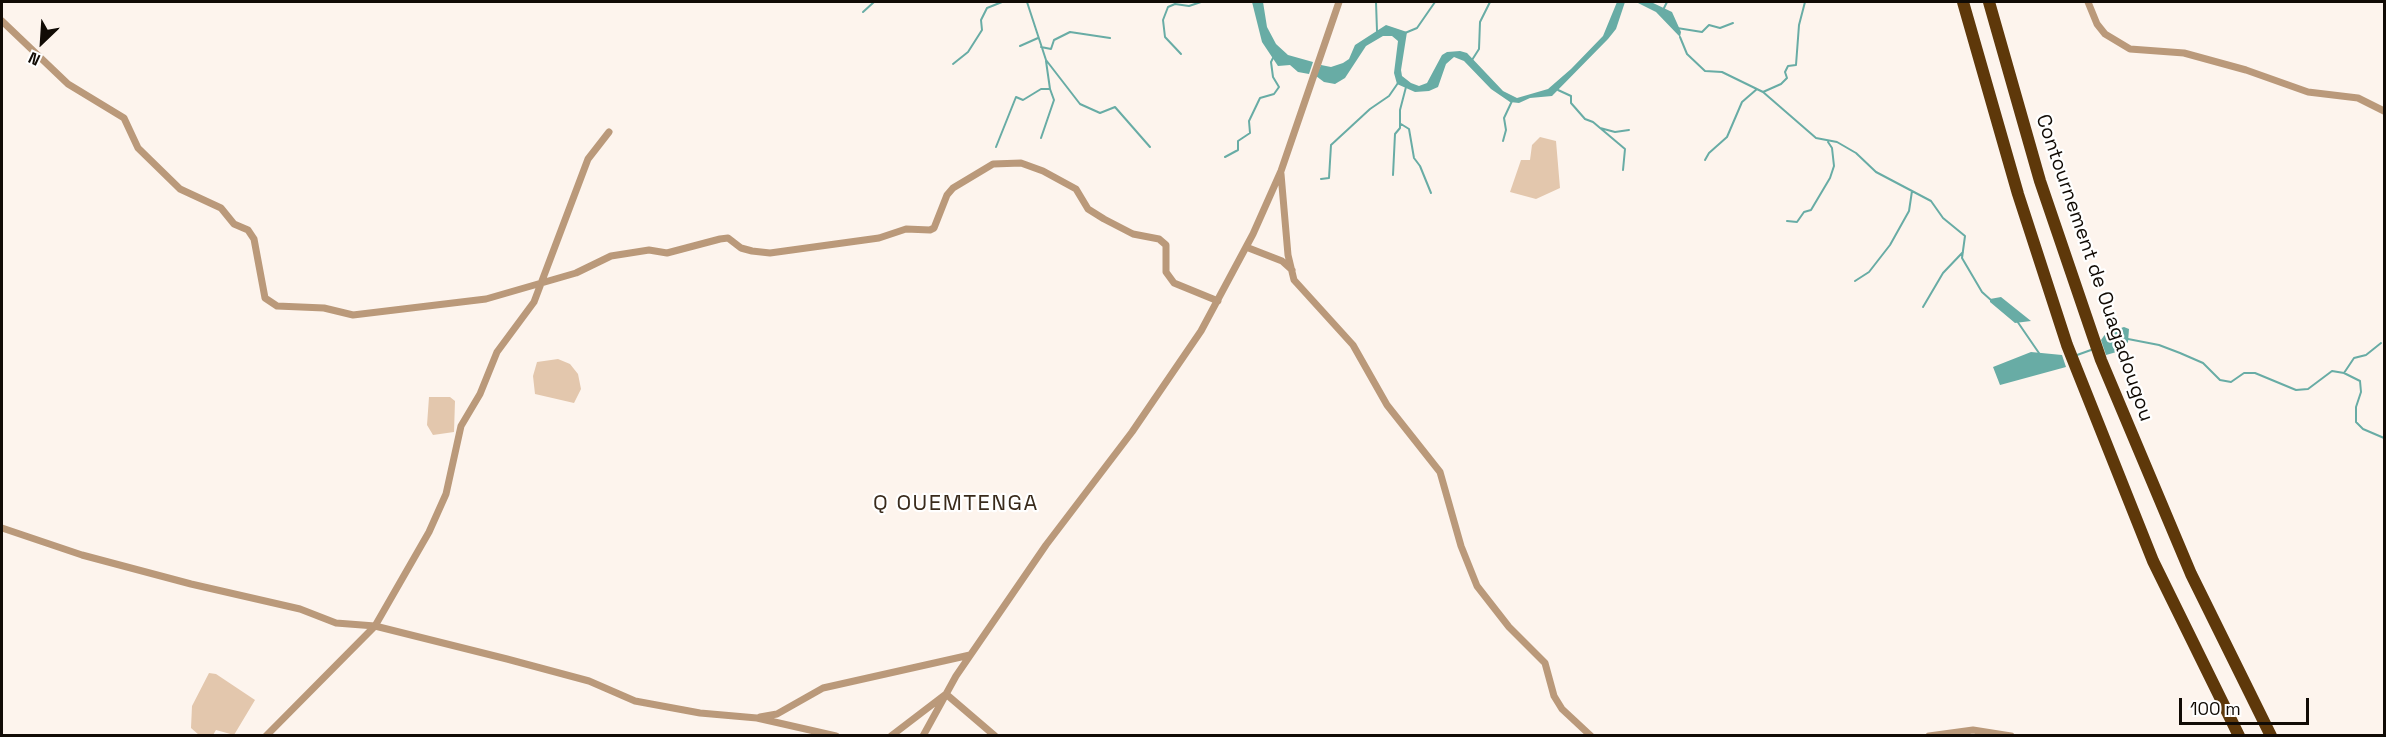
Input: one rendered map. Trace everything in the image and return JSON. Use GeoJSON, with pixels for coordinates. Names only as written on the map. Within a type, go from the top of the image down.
{"type":"FeatureCollection","features":[{"type":"Feature","properties":{"kind":"highway"},"geometry":{"type":"LineString","coordinates":[[1963,2],[2014,183],[2075,367],[2153,561],[2239,735]]}},
{"type":"Feature","properties":{"kind":"highway","name":"Contournement de Ouagadougou"},"geometry":{"type":"LineString","coordinates":[[1989,2],[2040,182],[2101,360],[2191,574],[2271,735]]}},
{"type":"Feature","properties":{"kind":"street"},"geometry":{"type":"LineString","coordinates":[[923,735],[970,655],[1046,545],[1164,387],[1218,302],[1281,171],[1339,2]]}},
{"type":"Feature","properties":{"kind":"street"},"geometry":{"type":"LineString","coordinates":[[2088,2],[2097,24],[2105,34],[2130,49],[2184,53],[2308,92],[2358,98],[2385,111]]}},
{"type":"Feature","properties":{"kind":"street"},"geometry":{"type":"LineString","coordinates":[[2,21],[68,84],[124,118],[138,148],[180,189],[221,208],[234,224],[248,230],[254,239],[265,298],[277,306],[324,308],[353,315],[486,299],[576,273],[610,256],[649,250],[667,253],[720,239],[728,238],[741,248],[770,253],[879,238],[906,229],[930,230],[934,228],[947,195],[953,188],[993,164],[1021,163],[1043,171],[1076,189],[1088,209],[1104,219],[1133,234],[1159,239],[1166,245],[1166,272],[1174,283],[1218,302]]}},
{"type":"Feature","properties":{"kind":"street"},"geometry":{"type":"LineString","coordinates":[[266,735],[375,626],[429,532],[446,494],[461,426],[480,394],[497,352],[534,302],[588,159],[609,132]]}},
{"type":"Feature","properties":{"kind":"street"},"geometry":{"type":"LineString","coordinates":[[1281,171],[1294,280],[1353,345],[1387,405],[1440,472],[1461,546],[1485,598],[1545,663],[1554,696],[1562,709],[1591,735]]}},
{"type":"Feature","properties":{"kind":"street"},"geometry":{"type":"LineString","coordinates":[[1246,247],[1282,261],[1292,270]]}},
{"type":"Feature","properties":{"kind":"street"},"geometry":{"type":"LineString","coordinates":[[2,528],[82,555],[191,584],[300,609],[336,623],[375,626],[589,681],[635,701],[700,713],[758,718],[836,735]]}},
{"type":"Feature","properties":{"kind":"street"},"geometry":{"type":"LineString","coordinates":[[758,718],[777,714],[823,688],[970,655]]}},
{"type":"Feature","properties":{"kind":"street"},"geometry":{"type":"LineString","coordinates":[[891,735],[946,694]]}},
{"type":"Feature","properties":{"kind":"street"},"geometry":{"type":"LineString","coordinates":[[946,694],[995,735]]}},
{"type":"Feature","properties":{"kind":"street"},"geometry":{"type":"LineString","coordinates":[[1929,735],[1973,730],[2011,735]]}},
{"type":"Feature","properties":{"kind":"shaded area"},"geometry":{"type":"Polygon","coordinates":[[[1540,137],[1556,141],[1560,188],[1536,199],[1510,192],[1521,160],[1530,160],[1532,145],[1540,137]]]}},
{"type":"Feature","properties":{"kind":"shaded area"},"geometry":{"type":"Polygon","coordinates":[[[558,359],[570,364],[578,374],[581,389],[574,403],[535,394],[533,376],[537,362],[558,359]]]}},
{"type":"Feature","properties":{"kind":"shaded area"},"geometry":{"type":"Polygon","coordinates":[[[429,397],[450,397],[455,401],[454,432],[433,435],[427,425],[429,397]]]}},
{"type":"Feature","properties":{"kind":"shaded area"},"geometry":{"type":"Polygon","coordinates":[[[209,673],[216,674],[255,700],[234,735],[216,730],[213,735],[199,735],[191,728],[192,706],[209,673]]]}},
{"type":"Feature","properties":{"kind":"water"},"geometry":{"type":"Polygon","coordinates":[[[1252,2],[1263,2],[1267,27],[1276,44],[1288,55],[1313,62],[1309,74],[1298,72],[1290,65],[1278,66],[1262,42],[1252,2]]]}},
{"type":"Feature","properties":{"kind":"water"},"geometry":{"type":"Polygon","coordinates":[[[1617,2],[1625,2],[1616,29],[1552,96],[1530,98],[1519,103],[1510,102],[1491,89],[1464,61],[1454,57],[1446,64],[1438,87],[1429,91],[1415,92],[1397,84],[1394,73],[1398,41],[1392,36],[1383,36],[1366,46],[1345,78],[1335,84],[1324,82],[1316,76],[1321,65],[1331,67],[1343,63],[1349,59],[1355,45],[1386,25],[1407,32],[1401,70],[1402,76],[1411,83],[1419,86],[1427,83],[1442,55],[1447,52],[1460,51],[1467,53],[1503,91],[1517,98],[1548,89],[1571,69],[1603,36],[1617,2]]]}},
{"type":"Feature","properties":{"kind":"water"},"geometry":{"type":"Polygon","coordinates":[[[1625,2],[1651,2],[1672,12],[1681,32],[1680,37],[1656,12],[1638,3],[1625,2]]]}},
{"type":"Feature","properties":{"kind":"water"},"geometry":{"type":"Polygon","coordinates":[[[2001,297],[2031,321],[2015,323],[1990,302],[1990,299],[2001,297]]]}},
{"type":"Feature","properties":{"kind":"water"},"geometry":{"type":"Polygon","coordinates":[[[2124,327],[2129,329],[2128,342],[2120,351],[2106,355],[2101,340],[2106,333],[2124,327]]]}},
{"type":"Feature","properties":{"kind":"water"},"geometry":{"type":"Polygon","coordinates":[[[2031,352],[2062,355],[2066,367],[2000,385],[1993,367],[2031,352]]]}},
{"type":"Feature","properties":{"kind":"waterway"},"geometry":{"type":"LineString","coordinates":[[863,12],[874,2]]}},
{"type":"Feature","properties":{"kind":"waterway"},"geometry":{"type":"LineString","coordinates":[[953,64],[968,52],[982,30],[981,20],[987,8],[1002,2]]}},
{"type":"Feature","properties":{"kind":"waterway"},"geometry":{"type":"LineString","coordinates":[[1027,2],[1046,60],[1080,104],[1100,113],[1115,107],[1150,147]]}},
{"type":"Feature","properties":{"kind":"waterway"},"geometry":{"type":"LineString","coordinates":[[1181,54],[1165,37],[1163,20],[1168,7],[1175,4],[1189,6],[1201,2]]}},
{"type":"Feature","properties":{"kind":"waterway"},"geometry":{"type":"LineString","coordinates":[[1376,2],[1377,31]]}},
{"type":"Feature","properties":{"kind":"waterway"},"geometry":{"type":"LineString","coordinates":[[1405,33],[1417,28],[1435,2]]}},
{"type":"Feature","properties":{"kind":"waterway"},"geometry":{"type":"LineString","coordinates":[[1472,60],[1479,49],[1480,22],[1490,2]]}},
{"type":"Feature","properties":{"kind":"waterway"},"geometry":{"type":"LineString","coordinates":[[1663,10],[1667,2]]}},
{"type":"Feature","properties":{"kind":"waterway"},"geometry":{"type":"LineString","coordinates":[[1763,92],[1781,84],[1787,78],[1785,72],[1788,66],[1796,65],[1799,25],[1805,2]]}},
{"type":"Feature","properties":{"kind":"waterway"},"geometry":{"type":"LineString","coordinates":[[1677,28],[1702,32],[1709,25],[1720,28],[1733,23]]}},
{"type":"Feature","properties":{"kind":"waterway"},"geometry":{"type":"LineString","coordinates":[[1041,47],[1051,49],[1054,40],[1070,32],[1110,38]]}},
{"type":"Feature","properties":{"kind":"waterway"},"geometry":{"type":"LineString","coordinates":[[1680,37],[1687,54],[1705,71],[1722,72],[1763,92],[1816,138],[1837,142],[1856,153],[1876,172],[1931,201],[1943,218],[1965,236],[1962,258],[1982,292],[1992,301]]}},
{"type":"Feature","properties":{"kind":"waterway"},"geometry":{"type":"LineString","coordinates":[[1020,46],[1038,38]]}},
{"type":"Feature","properties":{"kind":"waterway"},"geometry":{"type":"LineString","coordinates":[[1225,157],[1238,150],[1238,141],[1250,133],[1249,121],[1260,98],[1274,94],[1279,87],[1273,77],[1271,62],[1274,56]]}},
{"type":"Feature","properties":{"kind":"waterway"},"geometry":{"type":"LineString","coordinates":[[996,147],[1016,97],[1023,100],[1041,89],[1050,89],[1046,61]]}},
{"type":"Feature","properties":{"kind":"waterway"},"geometry":{"type":"LineString","coordinates":[[1321,179],[1329,178],[1331,145],[1370,109],[1389,96],[1398,83]]}},
{"type":"Feature","properties":{"kind":"waterway"},"geometry":{"type":"LineString","coordinates":[[1393,175],[1395,134],[1400,128],[1400,110],[1406,87]]}},
{"type":"Feature","properties":{"kind":"waterway"},"geometry":{"type":"LineString","coordinates":[[1041,138],[1054,100],[1050,89]]}},
{"type":"Feature","properties":{"kind":"waterway"},"geometry":{"type":"LineString","coordinates":[[1705,160],[1709,153],[1727,137],[1742,102],[1757,89]]}},
{"type":"Feature","properties":{"kind":"waterway"},"geometry":{"type":"LineString","coordinates":[[1558,90],[1571,96],[1571,103],[1585,119],[1593,122],[1625,149],[1623,170]]}},
{"type":"Feature","properties":{"kind":"waterway"},"geometry":{"type":"LineString","coordinates":[[1503,141],[1506,130],[1504,118],[1512,101]]}},
{"type":"Feature","properties":{"kind":"waterway"},"geometry":{"type":"LineString","coordinates":[[1401,124],[1409,129],[1414,158],[1420,166],[1431,193]]}},
{"type":"Feature","properties":{"kind":"waterway"},"geometry":{"type":"LineString","coordinates":[[1600,128],[1615,132],[1629,130]]}},
{"type":"Feature","properties":{"kind":"waterway"},"geometry":{"type":"LineString","coordinates":[[1787,221],[1797,222],[1804,212],[1811,210],[1830,178],[1834,166],[1832,148],[1828,142]]}},
{"type":"Feature","properties":{"kind":"waterway"},"geometry":{"type":"LineString","coordinates":[[1855,281],[1869,272],[1890,245],[1909,211],[1912,191]]}},
{"type":"Feature","properties":{"kind":"waterway"},"geometry":{"type":"LineString","coordinates":[[1923,307],[1943,273],[1963,252]]}},
{"type":"Feature","properties":{"kind":"waterway"},"geometry":{"type":"LineString","coordinates":[[2017,321],[2041,356]]}},
{"type":"Feature","properties":{"kind":"waterway"},"geometry":{"type":"LineString","coordinates":[[2128,339],[2159,345],[2180,353],[2203,363],[2220,380],[2231,382],[2244,373],[2255,373],[2296,390],[2308,389],[2332,371],[2344,373],[2360,381],[2361,392],[2356,407],[2356,422],[2363,429],[2384,438]]}},
{"type":"Feature","properties":{"kind":"waterway"},"geometry":{"type":"LineString","coordinates":[[2344,373],[2354,358],[2366,355],[2381,343]]}},
{"type":"Feature","properties":{"kind":"waterway"},"geometry":{"type":"LineString","coordinates":[[2077,355],[2091,350]]}},
{"type":"Feature","properties":{"kind":"district","name":"Q OUEMTENGA"},"geometry":{"type":"Point","coordinates":[956,504]}}]}
